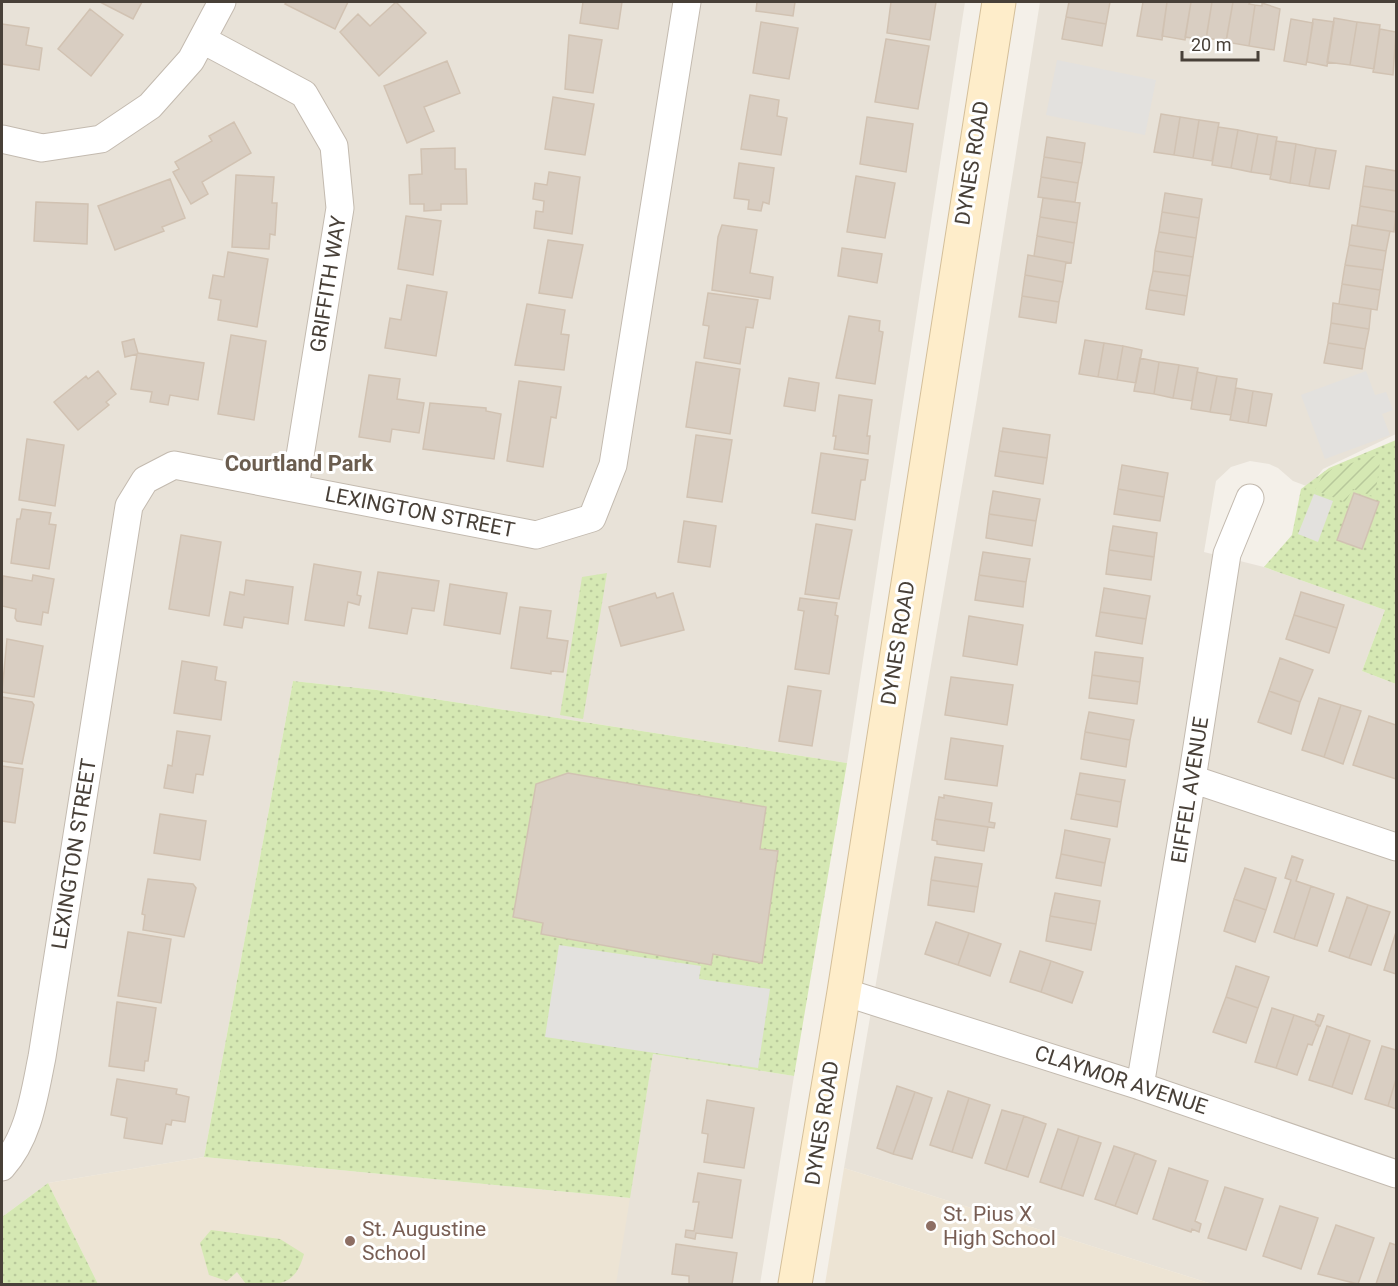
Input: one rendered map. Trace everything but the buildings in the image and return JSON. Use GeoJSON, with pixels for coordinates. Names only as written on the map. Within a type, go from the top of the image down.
{"type":"FeatureCollection","features":[{"type":"Feature","properties":{"kind":"street"},"geometry":{"type":"LineString","coordinates":[[2,139],[42,148],[101,139],[150,106],[191,60],[222,2]]}},
{"type":"Feature","properties":{"kind":"street","name":"LEXINGTON STREET"},"geometry":{"type":"LineString","coordinates":[[2,1167],[11,1156],[26,1126],[42,1057],[129,506],[145,480],[174,465],[536,535],[592,518],[613,465],[687,2]]}},
{"type":"Feature","properties":{"kind":"street","name":"DYNES ROAD"},"geometry":{"type":"LineString","coordinates":[[795,1284],[844,992],[999,2]]}},
{"type":"Feature","properties":{"kind":"street","name":"GRIFFITH WAY"},"geometry":{"type":"LineString","coordinates":[[203,40],[304,94],[334,147],[340,208],[295,487]]}},
{"type":"Feature","properties":{"kind":"street","name":"EIFFEL AVENUE"},"geometry":{"type":"LineString","coordinates":[[1140,1086],[1227,554],[1250,498]]}},
{"type":"Feature","properties":{"kind":"street"},"geometry":{"type":"LineString","coordinates":[[1192,779],[1396,848]]}},
{"type":"Feature","properties":{"kind":"street","name":"CLAYMOR AVENUE"},"geometry":{"type":"LineString","coordinates":[[844,992],[1140,1086],[1396,1174]]}},
{"type":"Feature","properties":{"kind":"shaded area"},"geometry":{"type":"Polygon","coordinates":[[[2,2],[965,2],[847,763],[377,690],[293,681],[204,1157],[48,1183],[2,1217],[2,2]]]}},
{"type":"Feature","properties":{"kind":"shaded area"},"geometry":{"type":"Polygon","coordinates":[[[1040,2],[1396,2],[1396,434],[1323,469],[1309,487],[1293,481],[1278,468],[1269,464],[1250,461],[1231,467],[1216,481],[1204,552],[1264,567],[1385,610],[1362,671],[1396,684],[1396,1284],[1212,1284],[844,1168],[977,399],[1040,2]]]}},
{"type":"Feature","properties":{"kind":"shaded area"},"geometry":{"type":"Polygon","coordinates":[[[1057,60],[1156,80],[1145,135],[1046,115],[1057,60]]]}},
{"type":"Feature","properties":{"kind":"shaded area"},"geometry":{"type":"Polygon","coordinates":[[[1366,371],[1375,395],[1386,392],[1393,410],[1382,414],[1390,435],[1325,459],[1301,395],[1366,371]]]}},
{"type":"Feature","properties":{"kind":"shaded area"},"geometry":{"type":"Polygon","coordinates":[[[1314,494],[1333,501],[1318,542],[1298,534],[1314,494]]]}},
{"type":"Feature","properties":{"kind":"shaded area"},"geometry":{"type":"Polygon","coordinates":[[[559,945],[701,966],[699,979],[770,989],[758,1068],[545,1037],[559,945]]]}},
{"type":"Feature","properties":{"kind":"shaded area"},"geometry":{"type":"Polygon","coordinates":[[[653,1054],[794,1076],[760,1284],[615,1284],[653,1054]]]}},
{"type":"Feature","properties":{"kind":"shaded area","name":"St. Augustine School"},"geometry":{"type":"Polygon","coordinates":[[[204,1157],[630,1198],[616,1284],[98,1284],[48,1183],[204,1157]]]}},
{"type":"Feature","properties":{"kind":"shaded area","name":"St. Pius X High School"},"geometry":{"type":"Polygon","coordinates":[[[844,1168],[1212,1284],[825,1284],[844,1168]]]}},
{"type":"Feature","properties":{"kind":"green space"},"geometry":{"type":"Polygon","coordinates":[[[1396,440],[1396,684],[1362,671],[1385,610],[1264,567],[1292,535],[1301,489],[1329,468],[1396,440]]]}},
{"type":"Feature","properties":{"kind":"green space"},"geometry":{"type":"Polygon","coordinates":[[[1381,454],[1375,497],[1353,489],[1345,502],[1315,490],[1323,475],[1332,469],[1381,454]]]}},
{"type":"Feature","properties":{"kind":"green space"},"geometry":{"type":"Polygon","coordinates":[[[607,573],[583,719],[560,715],[582,577],[607,573]]]}},
{"type":"Feature","properties":{"kind":"green space"},"geometry":{"type":"Polygon","coordinates":[[[293,681],[377,690],[847,763],[794,1076],[653,1054],[630,1198],[204,1157],[293,681]]]}},
{"type":"Feature","properties":{"kind":"green space"},"geometry":{"type":"Polygon","coordinates":[[[48,1183],[98,1284],[2,1284],[2,1217],[48,1183]]]}},
{"type":"Feature","properties":{"kind":"green space"},"geometry":{"type":"Polygon","coordinates":[[[211,1230],[280,1239],[304,1254],[296,1272],[285,1281],[246,1284],[237,1272],[227,1281],[209,1275],[200,1243],[211,1230]]]}},
{"type":"Feature","properties":{"kind":"place","name":"St. Pius X High School"},"geometry":{"type":"Point","coordinates":[931,1226]}},
{"type":"Feature","properties":{"kind":"place","name":"St. Augustine School"},"geometry":{"type":"Point","coordinates":[350,1241]}},
{"type":"Feature","properties":{"kind":"district","name":"Courtland Park"},"geometry":{"type":"Point","coordinates":[299,463]}}]}
